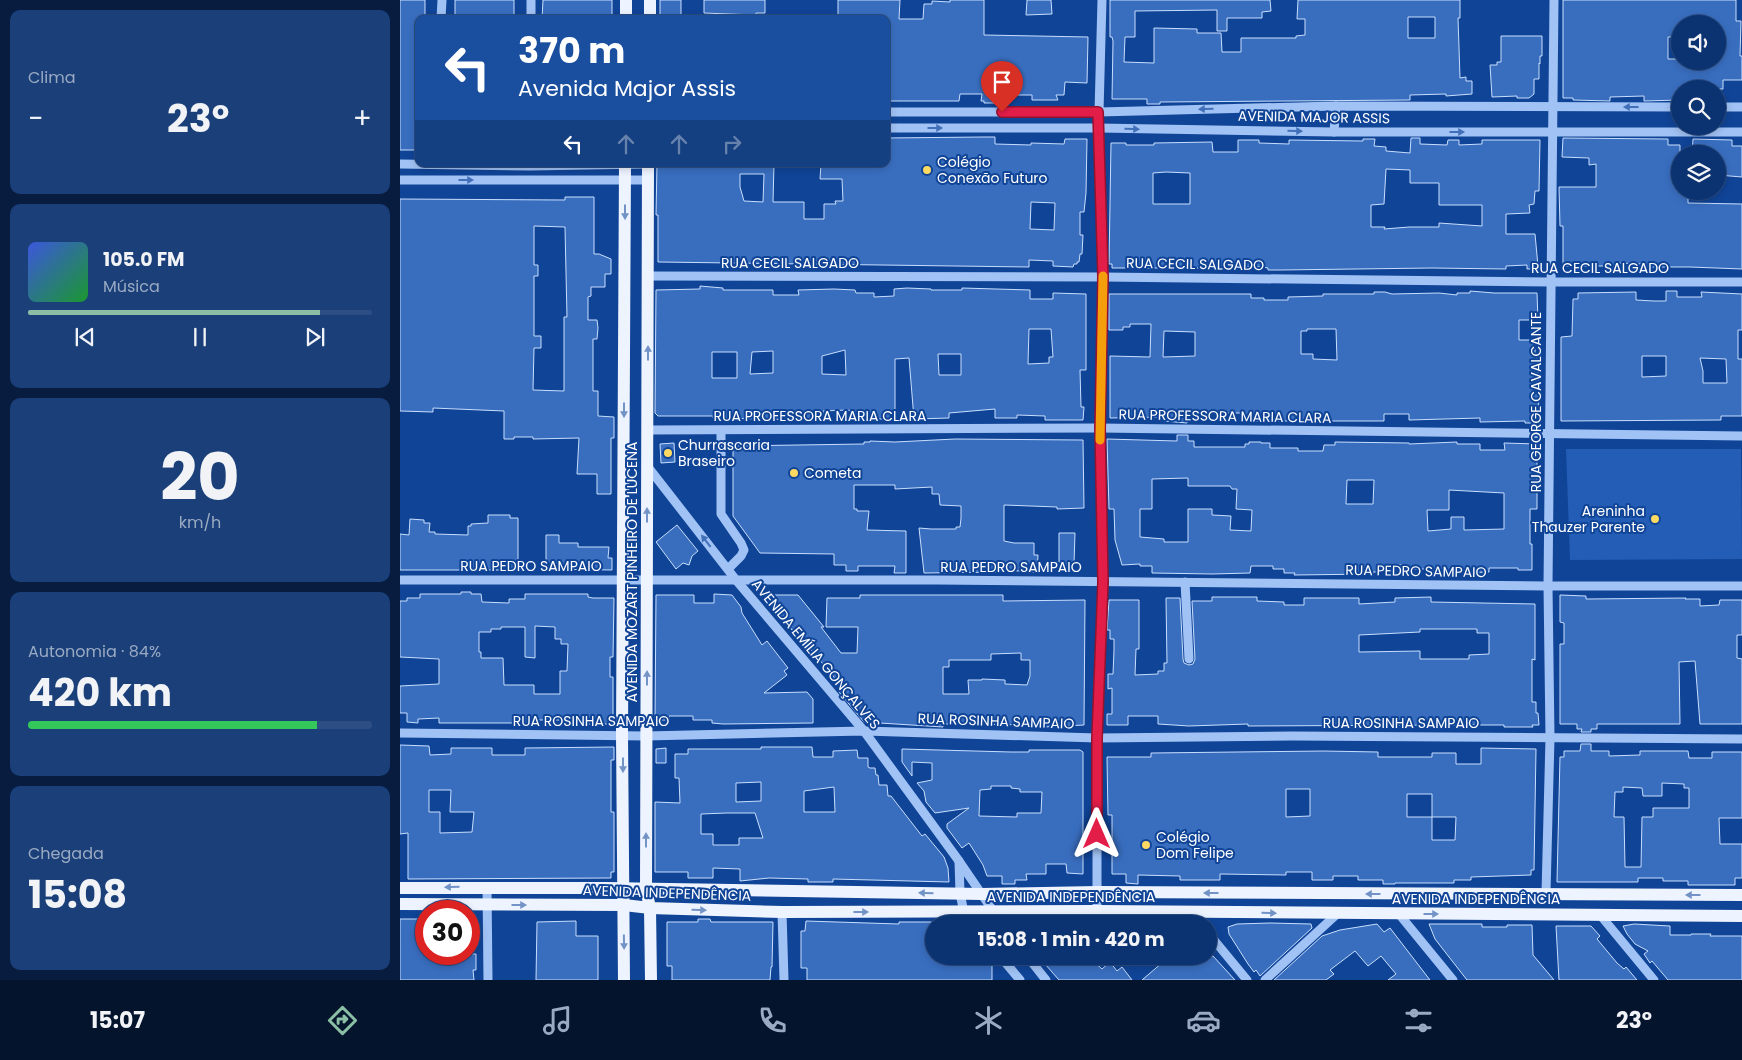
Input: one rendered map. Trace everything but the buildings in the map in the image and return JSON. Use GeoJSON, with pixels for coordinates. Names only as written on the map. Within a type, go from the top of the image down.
{"type":"FeatureCollection","features":[{"type":"Feature","properties":{"kind":"main road"},"geometry":{"type":"LineString","coordinates":[[626,0],[626,15]]}},
{"type":"Feature","properties":{"kind":"main road"},"geometry":{"type":"LineString","coordinates":[[650,0],[650,15]]}},
{"type":"Feature","properties":{"kind":"main road","name":"AVENIDA MOZART PINHEIRO DE LUCENA"},"geometry":{"type":"LineString","coordinates":[[624,980],[622,735],[625,167]]}},
{"type":"Feature","properties":{"kind":"main road","name":"AVENIDA MOZART PINHEIRO DE LUCENA"},"geometry":{"type":"LineString","coordinates":[[647,167],[646,889],[650,908],[651,980]]}},
{"type":"Feature","properties":{"kind":"main road"},"geometry":{"type":"LineString","coordinates":[[624,305],[648,305]]}},
{"type":"Feature","properties":{"kind":"main road","name":"AVENIDA INDEPENDÊNCIA"},"geometry":{"type":"LineString","coordinates":[[400,888],[623,888],[982,894],[1097,892],[1742,895]]}},
{"type":"Feature","properties":{"kind":"main road","name":"AVENIDA INDEPENDÊNCIA"},"geometry":{"type":"LineString","coordinates":[[400,904],[624,905],[650,908],[782,912],[964,913],[1097,911],[1742,916]]}},
{"type":"Feature","properties":{"kind":"street"},"geometry":{"type":"LineString","coordinates":[[441,15],[442,0]]}},
{"type":"Feature","properties":{"kind":"street"},"geometry":{"type":"LineString","coordinates":[[531,0],[531,15]]}},
{"type":"Feature","properties":{"kind":"street"},"geometry":{"type":"LineString","coordinates":[[1097,911],[1097,738],[1103,582],[1100,428],[1103,277],[1098,112],[1102,0]]}},
{"type":"Feature","properties":{"kind":"street","name":"RUA GEORGE CAVALCANTE"},"geometry":{"type":"LineString","coordinates":[[1546,893],[1550,738],[1548,586],[1554,0]]}},
{"type":"Feature","properties":{"kind":"street"},"geometry":{"type":"LineString","coordinates":[[1334,132],[1336,106]]}},
{"type":"Feature","properties":{"kind":"street","name":"AVENIDA MAJOR ASSIS"},"geometry":{"type":"LineString","coordinates":[[890,112],[1098,112],[1336,106],[1671,107]]}},
{"type":"Feature","properties":{"kind":"street"},"geometry":{"type":"LineString","coordinates":[[1726,107],[1742,108]]}},
{"type":"Feature","properties":{"kind":"street","name":"AVENIDA MAJOR ASSIS"},"geometry":{"type":"LineString","coordinates":[[890,128],[1099,128],[1334,132],[1742,132]]}},
{"type":"Feature","properties":{"kind":"street"},"geometry":{"type":"LineString","coordinates":[[400,164],[415,164]]}},
{"type":"Feature","properties":{"kind":"street"},"geometry":{"type":"LineString","coordinates":[[440,167],[440,180]]}},
{"type":"Feature","properties":{"kind":"street"},"geometry":{"type":"LineString","coordinates":[[400,180],[648,180]]}},
{"type":"Feature","properties":{"kind":"street","name":"RUA CECIL SALGADO"},"geometry":{"type":"LineString","coordinates":[[648,276],[1742,282]]}},
{"type":"Feature","properties":{"kind":"street","name":"RUA PROFESSORA MARIA CLARA"},"geometry":{"type":"LineString","coordinates":[[648,430],[1100,428],[1742,436]]}},
{"type":"Feature","properties":{"kind":"street"},"geometry":{"type":"LineString","coordinates":[[721,431],[721,514],[744,550],[741,556],[728,569]]}},
{"type":"Feature","properties":{"kind":"street","name":"AVENIDA EMÍLIA GONÇALVES"},"geometry":{"type":"LineString","coordinates":[[648,467],[736,580],[864,731],[959,861],[995,915]]}},
{"type":"Feature","properties":{"kind":"street","name":"RUA PEDRO SAMPAIO"},"geometry":{"type":"LineString","coordinates":[[400,580],[647,579],[1742,586]]}},
{"type":"Feature","properties":{"kind":"street"},"geometry":{"type":"LineString","coordinates":[[1185,582],[1189,659]]}},
{"type":"Feature","properties":{"kind":"street","name":"RUA ROSINHA SAMPAIO"},"geometry":{"type":"LineString","coordinates":[[400,733],[646,736],[864,731],[1097,738],[1302,736],[1742,739]]}},
{"type":"Feature","properties":{"kind":"street"},"geometry":{"type":"LineString","coordinates":[[959,861],[960,893],[964,913]]}},
{"type":"Feature","properties":{"kind":"street"},"geometry":{"type":"LineString","coordinates":[[487,887],[488,980]]}},
{"type":"Feature","properties":{"kind":"street"},"geometry":{"type":"LineString","coordinates":[[782,912],[784,980]]}},
{"type":"Feature","properties":{"kind":"street"},"geometry":{"type":"LineString","coordinates":[[1265,980],[1337,914]]}},
{"type":"Feature","properties":{"kind":"street"},"geometry":{"type":"LineString","coordinates":[[1399,914],[1453,980]]}},
{"type":"Feature","properties":{"kind":"street"},"geometry":{"type":"LineString","coordinates":[[1601,916],[1654,980]]}},
{"type":"Feature","properties":{"kind":"street"},"geometry":{"type":"LineString","coordinates":[[1217,944],[1247,980]]}},
{"type":"Feature","properties":{"kind":"street"},"geometry":{"type":"LineString","coordinates":[[1008,965],[1020,980]]}},
{"type":"Feature","properties":{"kind":"street"},"geometry":{"type":"LineString","coordinates":[[1035,965],[1046,980]]}},
{"type":"Feature","properties":{"kind":"shaded area","name":"Areninha Thauzer Parente"},"geometry":{"type":"Polygon","coordinates":[[[1566,449],[1741,449],[1742,559],[1570,560],[1566,449]]]}},
{"type":"Feature","properties":{"kind":"slow traffic"},"geometry":{"type":"LineString","coordinates":[[1100,440],[1103,276]]}},
{"type":"Feature","properties":{"kind":"place","name":"Colégio Conexão Futuro"},"geometry":{"type":"Point","coordinates":[927,170]}},
{"type":"Feature","properties":{"kind":"place","name":"Churrascaria Braseiro"},"geometry":{"type":"Point","coordinates":[668,453]}},
{"type":"Feature","properties":{"kind":"place","name":"Cometa"},"geometry":{"type":"Point","coordinates":[794,473]}},
{"type":"Feature","properties":{"kind":"place","name":"Areninha Thauzer Parente"},"geometry":{"type":"Point","coordinates":[1655,519]}},
{"type":"Feature","properties":{"kind":"place","name":"Colégio Dom Felipe"},"geometry":{"type":"Point","coordinates":[1146,845]}},
{"type":"Feature","properties":{"kind":"route"},"geometry":{"type":"LineString","coordinates":[[1002,112],[1098,112],[1103,277],[1100,428],[1103,582],[1097,738],[1097,834]]}}]}
